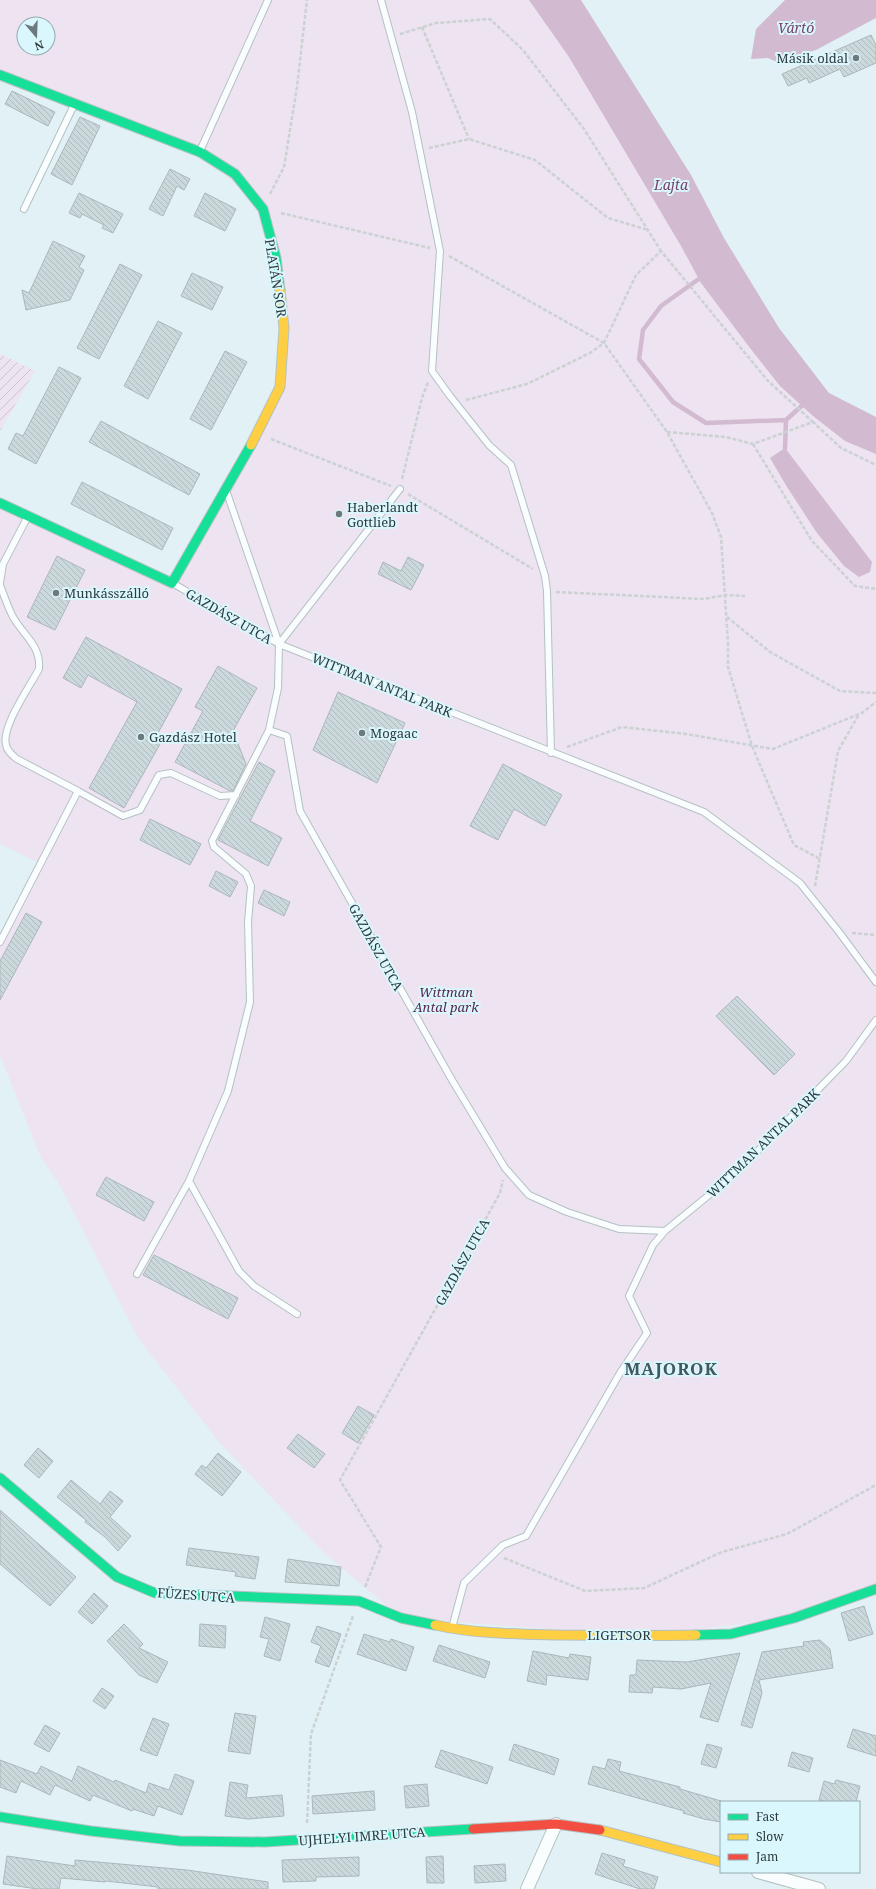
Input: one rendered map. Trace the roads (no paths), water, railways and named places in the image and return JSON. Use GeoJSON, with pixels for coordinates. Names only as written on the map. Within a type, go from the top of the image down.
{"type":"FeatureCollection","features":[{"type":"Feature","properties":{"kind":"street","name":"PLATÁN SOR"},"geometry":{"type":"LineString","coordinates":[[0,75],[200,152],[235,174],[263,209],[276,258],[284,328],[280,387],[258,433],[172,583]]}},
{"type":"Feature","properties":{"kind":"street","name":"GAZDÁSZ UTCA"},"geometry":{"type":"LineString","coordinates":[[0,503],[172,583]]}},
{"type":"Feature","properties":{"kind":"street","name":"FÜZES UTCA"},"geometry":{"type":"LineString","coordinates":[[0,1478],[117,1577],[155,1594],[358,1601]]}},
{"type":"Feature","properties":{"kind":"street","name":"LIGETSOR"},"geometry":{"type":"LineString","coordinates":[[358,1601],[402,1618],[452,1629],[542,1635],[731,1634],[794,1618],[876,1589]]}},
{"type":"Feature","properties":{"kind":"street","name":"UJHELYI IMRE UTCA"},"geometry":{"type":"LineString","coordinates":[[0,1817],[91,1831],[180,1841],[265,1842],[556,1824],[608,1831],[720,1862]]}},
{"type":"Feature","properties":{"kind":"street"},"geometry":{"type":"LineString","coordinates":[[526,1889],[556,1824]]}},
{"type":"Feature","properties":{"kind":"street"},"geometry":{"type":"LineString","coordinates":[[762,1873],[819,1889]]}},
{"type":"Feature","properties":{"kind":"lane"},"geometry":{"type":"LineString","coordinates":[[200,152],[268,0]]}},
{"type":"Feature","properties":{"kind":"lane"},"geometry":{"type":"LineString","coordinates":[[381,0],[412,112],[440,251],[432,370],[455,403],[489,445],[511,465],[545,576],[547,591],[551,752]]}},
{"type":"Feature","properties":{"kind":"lane"},"geometry":{"type":"LineString","coordinates":[[24,209],[74,104]]}},
{"type":"Feature","properties":{"kind":"lane"},"geometry":{"type":"LineString","coordinates":[[279,644],[400,489]]}},
{"type":"Feature","properties":{"kind":"lane"},"geometry":{"type":"LineString","coordinates":[[226,490],[279,644]]}},
{"type":"Feature","properties":{"kind":"lane"},"geometry":{"type":"LineString","coordinates":[[28,516],[2,564],[0,584],[12,615],[37,651],[40,659],[39,670],[8,726],[5,736],[6,745],[9,752],[17,759],[123,816],[140,810],[159,775],[171,773],[220,796],[236,795]]}},
{"type":"Feature","properties":{"kind":"lane","name":"GAZDÁSZ UTCA"},"geometry":{"type":"LineString","coordinates":[[172,583],[279,644],[278,688],[269,730],[287,736],[300,811],[444,1068],[505,1168],[529,1195],[567,1212],[619,1229],[664,1232]]}},
{"type":"Feature","properties":{"kind":"lane","name":"WITTMAN ANTAL PARK"},"geometry":{"type":"LineString","coordinates":[[279,644],[704,812],[800,883],[876,982]]}},
{"type":"Feature","properties":{"kind":"lane"},"geometry":{"type":"LineString","coordinates":[[137,1274],[189,1181],[228,1091],[250,1002],[248,922],[251,886],[246,874],[214,847],[212,841],[269,730]]}},
{"type":"Feature","properties":{"kind":"lane"},"geometry":{"type":"LineString","coordinates":[[0,942],[78,792]]}},
{"type":"Feature","properties":{"kind":"lane","name":"WITTMAN ANTAL PARK"},"geometry":{"type":"LineString","coordinates":[[452,1629],[464,1582],[503,1545],[526,1536],[620,1373],[647,1333],[629,1296],[653,1245],[664,1232],[736,1173],[846,1061],[876,1020]]}},
{"type":"Feature","properties":{"kind":"lane"},"geometry":{"type":"LineString","coordinates":[[189,1181],[239,1271],[254,1286],[297,1314]]}},
{"type":"Feature","properties":{"kind":"water","name":"Lajta"},"geometry":{"type":"Polygon","coordinates":[[[529,0],[581,0],[691,175],[724,238],[779,328],[829,393],[876,417],[876,454],[845,441],[813,416],[780,386],[750,348],[701,283],[681,246],[569,57],[529,0]]]}},
{"type":"Feature","properties":{"kind":"water","name":"Vártó"},"geometry":{"type":"Polygon","coordinates":[[[785,0],[876,0],[876,18],[816,50],[777,62],[768,58],[751,59],[756,29],[785,0]]]}},
{"type":"Feature","properties":{"kind":"water"},"geometry":{"type":"Polygon","coordinates":[[[785,448],[872,562],[870,572],[859,577],[844,566],[817,533],[770,458],[785,448]]]}},
{"type":"Feature","properties":{"kind":"waterway"},"geometry":{"type":"LineString","coordinates":[[703,276],[661,306],[643,330],[639,359],[673,402],[706,423],[786,420],[806,402]]}},
{"type":"Feature","properties":{"kind":"waterway"},"geometry":{"type":"LineString","coordinates":[[785,448],[786,420]]}},
{"type":"Feature","properties":{"kind":"place","name":"Másik oldal"},"geometry":{"type":"Point","coordinates":[856,58]}},
{"type":"Feature","properties":{"kind":"place","name":"Haberlandt Gottlieb"},"geometry":{"type":"Point","coordinates":[339,514]}},
{"type":"Feature","properties":{"kind":"place","name":"Munkásszálló"},"geometry":{"type":"Point","coordinates":[56,593]}},
{"type":"Feature","properties":{"kind":"place","name":"Mogaac"},"geometry":{"type":"Point","coordinates":[362,733]}},
{"type":"Feature","properties":{"kind":"place","name":"Gazdász Hotel"},"geometry":{"type":"Point","coordinates":[141,737]}},
{"type":"Feature","properties":{"kind":"district","name":"MAJOROK"},"geometry":{"type":"Point","coordinates":[671,1369]}},
{"type":"Feature","properties":{"kind":"park label","name":"Wittman Antal park"},"geometry":{"type":"Point","coordinates":[446,1000]}}]}
